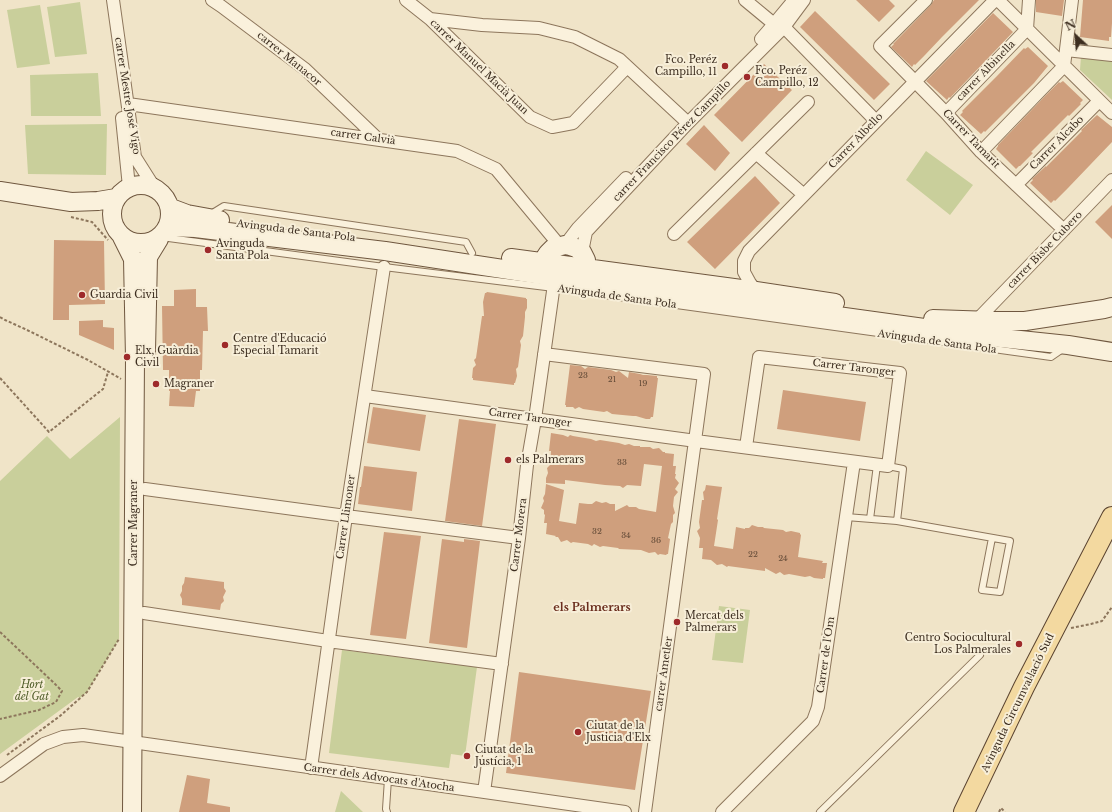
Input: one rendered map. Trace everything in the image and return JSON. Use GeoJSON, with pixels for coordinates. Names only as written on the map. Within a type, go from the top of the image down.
{"type":"FeatureCollection","features":[{"type":"Feature","properties":{"kind":"main road"},"geometry":{"type":"LineString","coordinates":[[70,209],[98,202],[139,185],[154,187],[165,196],[170,208],[171,215],[162,234],[146,244],[117,242],[112,210],[122,193]]}},
{"type":"Feature","properties":{"kind":"main road"},"geometry":{"type":"LineString","coordinates":[[0,191],[70,209],[94,209],[113,218]]}},
{"type":"Feature","properties":{"kind":"main road","name":"Avinguda de Santa Pola"},"geometry":{"type":"LineString","coordinates":[[170,208],[187,214],[229,222],[557,265],[584,260],[756,291],[939,320],[977,320],[992,322],[1025,321],[1112,307]]}},
{"type":"Feature","properties":{"kind":"main road","name":"Avinguda de Santa Pola"},"geometry":{"type":"LineString","coordinates":[[162,234],[195,228],[385,251],[554,283],[982,336],[1068,345],[1112,352]]}},
{"type":"Feature","properties":{"kind":"main road","name":"Carrer Magraner"},"geometry":{"type":"LineString","coordinates":[[132,812],[139,744],[144,613],[144,426],[148,258],[162,234]]}},
{"type":"Feature","properties":{"kind":"main road","name":"Carrer Magraner"},"geometry":{"type":"LineString","coordinates":[[117,242],[133,259],[139,744],[145,812]]}},
{"type":"Feature","properties":{"kind":"main road"},"geometry":{"type":"LineString","coordinates":[[542,262],[548,252],[553,248],[562,246]]}},
{"type":"Feature","properties":{"kind":"main road","name":"Avinguda de Santa Pola"},"geometry":{"type":"LineString","coordinates":[[554,283],[582,272],[584,260],[576,248],[562,246]]}},
{"type":"Feature","properties":{"kind":"main road","name":"Avinguda de Santa Pola"},"geometry":{"type":"LineString","coordinates":[[542,262],[544,269],[554,283]]}},
{"type":"Feature","properties":{"kind":"main road"},"geometry":{"type":"LineString","coordinates":[[1076,596],[1112,517]]}},
{"type":"Feature","properties":{"kind":"main road"},"geometry":{"type":"LineString","coordinates":[[1076,596],[1112,547]]}},
{"type":"Feature","properties":{"kind":"main road","name":"Avinguda Circumval·lació Sud"},"geometry":{"type":"LineString","coordinates":[[975,812],[1064,629],[1076,596]]}},
{"type":"Feature","properties":{"kind":"main road","name":"Avinguda Circumval·lació Sud"},"geometry":{"type":"LineString","coordinates":[[964,812],[1024,687],[1076,596]]}},
{"type":"Feature","properties":{"kind":"street","name":"carrer Mestre José Vigo"},"geometry":{"type":"LineString","coordinates":[[108,0],[120,104],[122,193]]}},
{"type":"Feature","properties":{"kind":"street","name":"carrer Mestre José Vigo"},"geometry":{"type":"LineString","coordinates":[[113,0],[135,156],[154,187]]}},
{"type":"Feature","properties":{"kind":"street","name":"carrer Manacor"},"geometry":{"type":"LineString","coordinates":[[212,0],[305,69],[379,140]]}},
{"type":"Feature","properties":{"kind":"street","name":"carrer Manuel Macià Juan"},"geometry":{"type":"LineString","coordinates":[[406,0],[430,19],[530,117],[552,127],[573,123],[627,67]]}},
{"type":"Feature","properties":{"kind":"street"},"geometry":{"type":"LineString","coordinates":[[745,0],[779,26],[876,121]]}},
{"type":"Feature","properties":{"kind":"street","name":"carrer Francisco Pérez Campillo"},"geometry":{"type":"LineString","coordinates":[[779,26],[794,0]]}},
{"type":"Feature","properties":{"kind":"street","name":"carrer Francisco Pérez Campillo"},"geometry":{"type":"LineString","coordinates":[[562,246],[578,228],[804,0]]}},
{"type":"Feature","properties":{"kind":"street","name":"Carrer Tamarit"},"geometry":{"type":"LineString","coordinates":[[926,0],[880,46],[946,113],[981,152],[1064,230]]}},
{"type":"Feature","properties":{"kind":"street"},"geometry":{"type":"LineString","coordinates":[[996,0],[1112,113]]}},
{"type":"Feature","properties":{"kind":"street","name":"Carrer Albello"},"geometry":{"type":"LineString","coordinates":[[756,291],[744,272],[744,261],[749,251],[996,0]]}},
{"type":"Feature","properties":{"kind":"street"},"geometry":{"type":"LineString","coordinates":[[1027,29],[1029,0]]}},
{"type":"Feature","properties":{"kind":"street"},"geometry":{"type":"LineString","coordinates":[[981,152],[1064,66],[1072,0]]}},
{"type":"Feature","properties":{"kind":"street"},"geometry":{"type":"LineString","coordinates":[[430,19],[539,28],[575,37],[619,59],[686,120]]}},
{"type":"Feature","properties":{"kind":"street"},"geometry":{"type":"LineString","coordinates":[[454,42],[469,23]]}},
{"type":"Feature","properties":{"kind":"street","name":"carrer Albinella"},"geometry":{"type":"LineString","coordinates":[[946,113],[1027,29]]}},
{"type":"Feature","properties":{"kind":"street"},"geometry":{"type":"LineString","coordinates":[[1066,50],[1112,55]]}},
{"type":"Feature","properties":{"kind":"street","name":"Carrer Alcabo"},"geometry":{"type":"LineString","coordinates":[[1016,185],[1099,101]]}},
{"type":"Feature","properties":{"kind":"street"},"geometry":{"type":"LineString","coordinates":[[674,234],[808,102]]}},
{"type":"Feature","properties":{"kind":"street","name":"carrer Calvià"},"geometry":{"type":"LineString","coordinates":[[128,104],[457,151],[496,169],[562,246]]}},
{"type":"Feature","properties":{"kind":"street","name":"carrer Francisco Pérez Campillo"},"geometry":{"type":"LineString","coordinates":[[584,260],[586,232],[686,120]]}},
{"type":"Feature","properties":{"kind":"street"},"geometry":{"type":"LineString","coordinates":[[756,153],[804,195]]}},
{"type":"Feature","properties":{"kind":"street","name":"carrer Bisbe Cubero"},"geometry":{"type":"LineString","coordinates":[[977,320],[1112,180]]}},
{"type":"Feature","properties":{"kind":"street","name":"Carrer Llimoner"},"geometry":{"type":"LineString","coordinates":[[311,768],[346,516],[384,267]]}},
{"type":"Feature","properties":{"kind":"street","name":"Carrer Morera"},"geometry":{"type":"LineString","coordinates":[[484,792],[519,538],[527,465],[554,283]]}},
{"type":"Feature","properties":{"kind":"street"},"geometry":{"type":"LineString","coordinates":[[544,354],[704,374],[696,441]]}},
{"type":"Feature","properties":{"kind":"street","name":"Carrer Taronger"},"geometry":{"type":"LineString","coordinates":[[365,396],[883,466],[900,373],[759,357],[746,447]]}},
{"type":"Feature","properties":{"kind":"street","name":"carrer Ametler"},"geometry":{"type":"LineString","coordinates":[[645,812],[696,441]]}},
{"type":"Feature","properties":{"kind":"street","name":"Carrer de l'Om"},"geometry":{"type":"LineString","coordinates":[[722,812],[813,721],[818,707],[854,462]]}},
{"type":"Feature","properties":{"kind":"street"},"geometry":{"type":"LineString","coordinates":[[144,489],[519,538]]}},
{"type":"Feature","properties":{"kind":"street"},"geometry":{"type":"LineString","coordinates":[[144,613],[328,641],[502,664]]}},
{"type":"Feature","properties":{"kind":"street","name":"Carrer dels Advocats d'Atocha"},"geometry":{"type":"LineString","coordinates":[[0,776],[44,744],[63,737],[83,735],[621,812]]}},
{"type":"Feature","properties":{"kind":"lane","name":"Avinguda de Santa Pola"},"geometry":{"type":"LineString","coordinates":[[162,234],[384,267],[554,283]]}},
{"type":"Feature","properties":{"kind":"lane"},"geometry":{"type":"LineString","coordinates":[[870,519],[883,466],[903,469],[897,521]]}},
{"type":"Feature","properties":{"kind":"lane"},"geometry":{"type":"LineString","coordinates":[[846,517],[897,521],[1010,541],[1000,592],[982,590],[992,538]]}},
{"type":"Feature","properties":{"kind":"lane"},"geometry":{"type":"LineString","coordinates":[[820,812],[980,655]]}},
{"type":"Feature","properties":{"kind":"lane"},"geometry":{"type":"LineString","coordinates":[[387,812],[388,779]]}},
{"type":"Feature","properties":{"kind":"path"},"geometry":{"type":"LineString","coordinates":[[70,209],[92,222],[108,239],[117,242]]}},
{"type":"Feature","properties":{"kind":"path"},"geometry":{"type":"LineString","coordinates":[[0,316],[5,320],[88,360],[120,379],[121,372]]}},
{"type":"Feature","properties":{"kind":"path"},"geometry":{"type":"LineString","coordinates":[[0,378],[49,432],[103,389],[108,372]]}},
{"type":"Feature","properties":{"kind":"path"},"geometry":{"type":"LineString","coordinates":[[1064,629],[1102,621],[1112,607]]}},
{"type":"Feature","properties":{"kind":"path"},"geometry":{"type":"LineString","coordinates":[[0,632],[62,691],[56,702],[39,710],[0,719]]}},
{"type":"Feature","properties":{"kind":"path"},"geometry":{"type":"LineString","coordinates":[[6,756],[60,716],[87,692],[119,639],[119,647]]}},
{"type":"Feature","properties":{"kind":"path"},"geometry":{"type":"LineString","coordinates":[[999,812],[1001,808],[1005,812]]}},
{"type":"Feature","properties":{"kind":"green space"},"geometry":{"type":"Polygon","coordinates":[[[80,2],[87,54],[55,57],[47,7],[80,2]]]}},
{"type":"Feature","properties":{"kind":"green space"},"geometry":{"type":"Polygon","coordinates":[[[40,5],[50,64],[17,68],[7,10],[40,5]]]}},
{"type":"Feature","properties":{"kind":"green space"},"geometry":{"type":"Polygon","coordinates":[[[1081,56],[1112,59],[1112,100],[1080,70],[1081,56]]]}},
{"type":"Feature","properties":{"kind":"green space"},"geometry":{"type":"Polygon","coordinates":[[[98,73],[101,116],[31,116],[30,75],[98,73]]]}},
{"type":"Feature","properties":{"kind":"green space"},"geometry":{"type":"Polygon","coordinates":[[[107,124],[106,175],[28,174],[25,125],[107,124]]]}},
{"type":"Feature","properties":{"kind":"green space"},"geometry":{"type":"Polygon","coordinates":[[[926,151],[973,185],[950,215],[906,180],[926,151]]]}},
{"type":"Feature","properties":{"kind":"green space","name":"Hort del Gat"},"geometry":{"type":"Polygon","coordinates":[[[120,417],[119,639],[87,692],[0,754],[0,481],[47,436],[70,459],[120,417]]]}},
{"type":"Feature","properties":{"kind":"green space"},"geometry":{"type":"Polygon","coordinates":[[[719,606],[750,610],[743,663],[712,660],[719,606]]]}},
{"type":"Feature","properties":{"kind":"green space"},"geometry":{"type":"Polygon","coordinates":[[[342,650],[477,667],[465,756],[451,754],[449,768],[329,753],[342,650]]]}},
{"type":"Feature","properties":{"kind":"green space"},"geometry":{"type":"Polygon","coordinates":[[[341,791],[363,812],[335,812],[341,791]]]}},
{"type":"Feature","properties":{"kind":"building"},"geometry":{"type":"Polygon","coordinates":[[[856,0],[889,0],[895,6],[879,22],[856,0]]]}},
{"type":"Feature","properties":{"kind":"building"},"geometry":{"type":"Polygon","coordinates":[[[934,0],[979,0],[912,67],[891,47],[934,0]]]}},
{"type":"Feature","properties":{"kind":"building"},"geometry":{"type":"Polygon","coordinates":[[[1036,0],[1064,0],[1062,16],[1036,12],[1036,0]]]}},
{"type":"Feature","properties":{"kind":"building"},"geometry":{"type":"Polygon","coordinates":[[[1083,0],[1112,0],[1111,37],[1109,37],[1109,41],[1080,37],[1083,0]]]}},
{"type":"Feature","properties":{"kind":"building"},"geometry":{"type":"Polygon","coordinates":[[[815,11],[890,84],[874,100],[800,27],[815,11]]]}},
{"type":"Feature","properties":{"kind":"building"},"geometry":{"type":"Polygon","coordinates":[[[993,13],[1013,32],[947,100],[926,81],[993,13]]]}},
{"type":"Feature","properties":{"kind":"building"},"geometry":{"type":"Polygon","coordinates":[[[1028,47],[1048,66],[1034,83],[985,132],[984,131],[981,134],[960,115],[963,112],[962,111],[1024,48],[1025,49],[1028,47]]]}},
{"type":"Feature","properties":{"kind":"building"},"geometry":{"type":"Polygon","coordinates":[[[764,64],[792,90],[742,142],[714,115],[764,64]]]}},
{"type":"Feature","properties":{"kind":"building"},"geometry":{"type":"Polygon","coordinates":[[[1063,81],[1083,100],[1080,103],[1081,104],[1031,152],[1033,153],[1016,169],[996,149],[998,145],[1059,82],[1060,83],[1063,81]]]}},
{"type":"Feature","properties":{"kind":"building"},"geometry":{"type":"Polygon","coordinates":[[[1097,115],[1112,127],[1112,142],[1055,201],[1054,200],[1051,203],[1030,183],[1033,180],[1032,179],[1046,167],[1097,115]]]}},
{"type":"Feature","properties":{"kind":"building"},"geometry":{"type":"Polygon","coordinates":[[[704,125],[730,153],[715,171],[686,144],[704,125]]]}},
{"type":"Feature","properties":{"kind":"building"},"geometry":{"type":"Polygon","coordinates":[[[755,176],[780,203],[715,269],[687,242],[755,176]]]}},
{"type":"Feature","properties":{"kind":"building"},"geometry":{"type":"Polygon","coordinates":[[[1112,205],[1112,239],[1095,222],[1112,205]]]}},
{"type":"Feature","properties":{"kind":"building"},"geometry":{"type":"Polygon","coordinates":[[[54,240],[104,241],[105,304],[69,305],[69,320],[53,320],[54,240]]]}},
{"type":"Feature","properties":{"kind":"building"},"geometry":{"type":"Polygon","coordinates":[[[196,289],[196,307],[207,307],[208,331],[203,331],[200,391],[196,391],[194,407],[169,406],[169,370],[163,370],[162,306],[174,306],[174,290],[196,289]]]}},
{"type":"Feature","properties":{"kind":"building"},"geometry":{"type":"Polygon","coordinates":[[[487,292],[527,299],[523,336],[520,341],[521,345],[518,367],[516,369],[517,376],[514,385],[473,380],[472,378],[473,368],[476,365],[474,360],[476,358],[482,316],[484,316],[483,302],[485,293],[487,292]]]}},
{"type":"Feature","properties":{"kind":"building"},"geometry":{"type":"Polygon","coordinates":[[[103,320],[103,327],[114,328],[114,350],[79,335],[79,321],[103,320]]]}},
{"type":"Feature","properties":{"kind":"building"},"geometry":{"type":"Polygon","coordinates":[[[570,365],[581,366],[585,369],[588,367],[616,372],[619,371],[628,378],[629,372],[657,376],[653,417],[646,419],[636,416],[612,414],[607,411],[604,412],[579,407],[575,409],[573,407],[566,407],[570,365]]]}},
{"type":"Feature","properties":{"kind":"building"},"geometry":{"type":"Polygon","coordinates":[[[783,390],[866,402],[860,441],[777,429],[783,390]]]}},
{"type":"Feature","properties":{"kind":"building"},"geometry":{"type":"Polygon","coordinates":[[[373,407],[426,415],[420,451],[367,443],[373,407]]]}},
{"type":"Feature","properties":{"kind":"building"},"geometry":{"type":"Polygon","coordinates":[[[459,419],[496,424],[482,526],[445,521],[459,419]]]}},
{"type":"Feature","properties":{"kind":"building"},"geometry":{"type":"Polygon","coordinates":[[[551,433],[568,437],[570,435],[596,441],[600,440],[625,445],[629,444],[640,447],[650,447],[653,449],[659,448],[665,453],[674,454],[673,466],[676,466],[675,478],[679,483],[675,489],[678,492],[674,497],[673,506],[675,513],[673,515],[673,522],[671,524],[668,538],[670,539],[668,554],[658,555],[655,552],[649,553],[641,550],[619,549],[603,546],[600,547],[594,544],[592,546],[588,544],[571,543],[567,540],[561,542],[558,537],[546,534],[547,523],[544,523],[544,510],[541,508],[544,501],[543,498],[546,484],[564,490],[559,521],[576,524],[579,503],[592,504],[596,501],[615,504],[615,511],[627,505],[629,507],[636,507],[639,509],[656,512],[662,466],[644,464],[641,486],[627,485],[623,488],[620,486],[565,480],[565,484],[546,483],[548,473],[547,468],[550,465],[551,451],[549,451],[551,433]]]}},
{"type":"Feature","properties":{"kind":"building"},"geometry":{"type":"Polygon","coordinates":[[[364,466],[417,472],[412,511],[358,504],[364,466]]]}},
{"type":"Feature","properties":{"kind":"building"},"geometry":{"type":"Polygon","coordinates":[[[706,485],[722,487],[714,546],[733,549],[736,527],[745,529],[752,525],[783,530],[786,532],[791,531],[800,533],[798,557],[827,563],[825,578],[814,578],[810,576],[805,577],[789,574],[784,575],[780,572],[776,574],[765,568],[765,571],[727,567],[722,564],[717,565],[711,560],[702,559],[703,548],[699,548],[700,538],[697,531],[700,528],[699,522],[702,500],[704,500],[703,492],[706,485]]]}},
{"type":"Feature","properties":{"kind":"building"},"geometry":{"type":"Polygon","coordinates":[[[384,532],[421,536],[406,639],[370,635],[384,532]]]}},
{"type":"Feature","properties":{"kind":"building"},"geometry":{"type":"Polygon","coordinates":[[[442,539],[464,542],[464,539],[480,541],[467,648],[429,643],[442,539]]]}},
{"type":"Feature","properties":{"kind":"building"},"geometry":{"type":"Polygon","coordinates":[[[185,577],[224,582],[224,588],[226,591],[220,610],[182,605],[180,595],[185,577]]]}},
{"type":"Feature","properties":{"kind":"building","name":"Ciutat de la Justicia d'Elx"},"geometry":{"type":"Polygon","coordinates":[[[519,672],[651,691],[635,790],[506,773],[519,672]]]}},
{"type":"Feature","properties":{"kind":"building"},"geometry":{"type":"Polygon","coordinates":[[[187,775],[210,779],[207,803],[230,807],[230,812],[179,812],[187,775]]]}},
{"type":"Feature","properties":{"kind":"place","name":"Fco. Peréz Campillo, 11"},"geometry":{"type":"Point","coordinates":[725,66]}},
{"type":"Feature","properties":{"kind":"place","name":"Fco. Peréz Campillo, 12"},"geometry":{"type":"Point","coordinates":[747,77]}},
{"type":"Feature","properties":{"kind":"place","name":"Avinguda Santa Pola"},"geometry":{"type":"Point","coordinates":[208,250]}},
{"type":"Feature","properties":{"kind":"place","name":"Guardia Civil"},"geometry":{"type":"Point","coordinates":[82,295]}},
{"type":"Feature","properties":{"kind":"place","name":"Centre d'Educació Especial Tamarit"},"geometry":{"type":"Point","coordinates":[225,345]}},
{"type":"Feature","properties":{"kind":"place","name":"Elx, Guàrdia Civil"},"geometry":{"type":"Point","coordinates":[127,357]}},
{"type":"Feature","properties":{"kind":"place","name":"Magraner"},"geometry":{"type":"Point","coordinates":[156,384]}},
{"type":"Feature","properties":{"kind":"place","name":"els Palmerars"},"geometry":{"type":"Point","coordinates":[508,460]}},
{"type":"Feature","properties":{"kind":"place","name":"Mercat dels Palmerars"},"geometry":{"type":"Point","coordinates":[677,622]}},
{"type":"Feature","properties":{"kind":"place","name":"Centro Sociocultural Los Palmerales"},"geometry":{"type":"Point","coordinates":[1019,644]}},
{"type":"Feature","properties":{"kind":"place","name":"Ciutat de la Justicia d'Elx"},"geometry":{"type":"Point","coordinates":[578,732]}},
{"type":"Feature","properties":{"kind":"place","name":"Ciutat de la Justícia, 1"},"geometry":{"type":"Point","coordinates":[467,756]}},
{"type":"Feature","properties":{"kind":"district","name":"els Palmerars"},"geometry":{"type":"Point","coordinates":[592,608]}}]}
